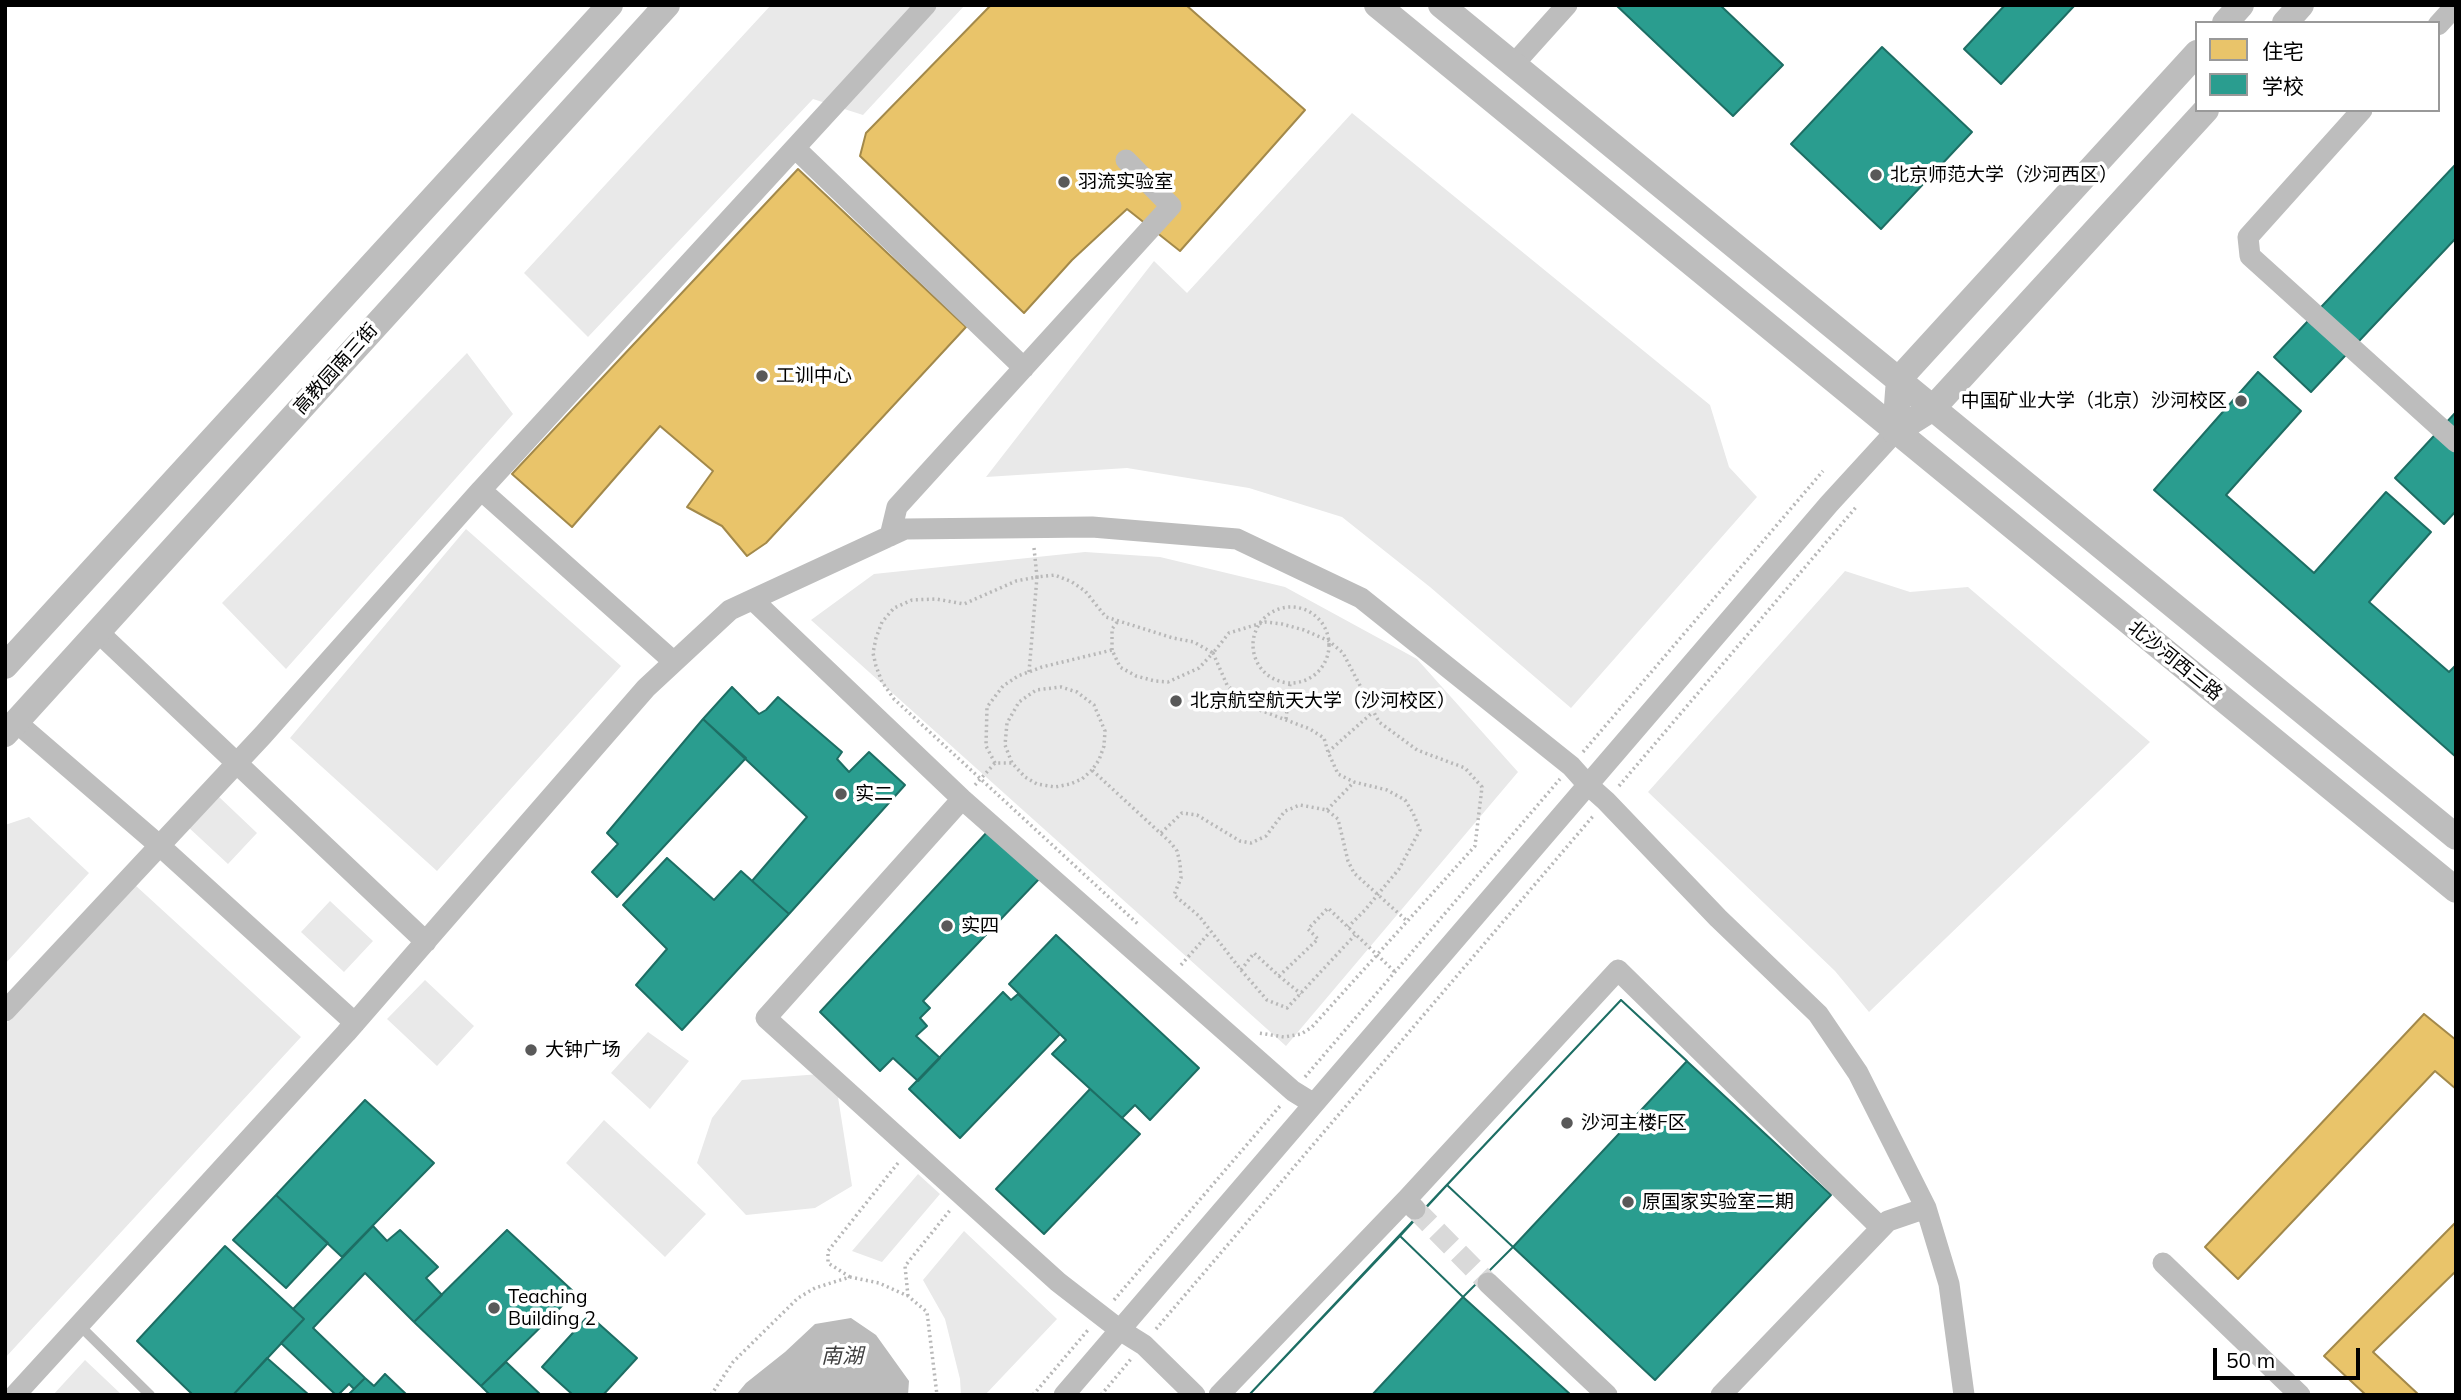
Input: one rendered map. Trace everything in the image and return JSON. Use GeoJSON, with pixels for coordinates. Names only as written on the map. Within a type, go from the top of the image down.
{"type":"FeatureCollection","features":[{"type":"Feature","properties":{"kind":"street"},"geometry":{"type":"LineString","coordinates":[[5,666],[610,5]]}},
{"type":"Feature","properties":{"kind":"street","name":"高教园南三街"},"geometry":{"type":"LineString","coordinates":[[10,728],[667,5]]}},
{"type":"Feature","properties":{"kind":"street"},"geometry":{"type":"LineString","coordinates":[[5,1011],[237,762],[481,490],[926,5]]}},
{"type":"Feature","properties":{"kind":"street","name":"北沙河西三路"},"geometry":{"type":"LineString","coordinates":[[1377,5],[2456,890]]}},
{"type":"Feature","properties":{"kind":"street"},"geometry":{"type":"LineString","coordinates":[[1441,5],[2456,837]]}},
{"type":"Feature","properties":{"kind":"street"},"geometry":{"type":"LineString","coordinates":[[1513,65],[1567,5]]}},
{"type":"Feature","properties":{"kind":"street"},"geometry":{"type":"LineString","coordinates":[[2227,21],[2241,5]]}},
{"type":"Feature","properties":{"kind":"street"},"geometry":{"type":"LineString","coordinates":[[2440,23],[2456,5]]}},
{"type":"Feature","properties":{"kind":"street"},"geometry":{"type":"LineString","coordinates":[[1895,432],[1899,379],[2195,55]]}},
{"type":"Feature","properties":{"kind":"street"},"geometry":{"type":"LineString","coordinates":[[1064,1395],[1829,504],[1895,432],[1933,408],[2204,112]]}},
{"type":"Feature","properties":{"kind":"street"},"geometry":{"type":"LineString","coordinates":[[2360,112],[2248,237],[2250,256],[2456,442]]}},
{"type":"Feature","properties":{"kind":"street"},"geometry":{"type":"LineString","coordinates":[[795,148],[1024,368]]}},
{"type":"Feature","properties":{"kind":"street"},"geometry":{"type":"LineString","coordinates":[[890,536],[897,507],[1171,206],[1126,160]]}},
{"type":"Feature","properties":{"kind":"street"},"geometry":{"type":"LineString","coordinates":[[481,490],[674,663]]}},
{"type":"Feature","properties":{"kind":"street"},"geometry":{"type":"LineString","coordinates":[[15,1395],[355,1023],[646,688],[730,610],[905,529],[1092,527],[1237,539],[1361,598],[1571,766],[1718,918],[1818,1014],[1858,1073],[1926,1208],[1949,1284],[1964,1395]]}},
{"type":"Feature","properties":{"kind":"street"},"geometry":{"type":"LineString","coordinates":[[753,600],[962,799],[1293,1091],[1314,1104]]}},
{"type":"Feature","properties":{"kind":"street"},"geometry":{"type":"LineString","coordinates":[[98,632],[426,942]]}},
{"type":"Feature","properties":{"kind":"street"},"geometry":{"type":"LineString","coordinates":[[10,728],[160,846],[355,1023]]}},
{"type":"Feature","properties":{"kind":"street"},"geometry":{"type":"LineString","coordinates":[[962,799],[766,1018],[1058,1282],[1143,1345],[1195,1395]]}},
{"type":"Feature","properties":{"kind":"street"},"geometry":{"type":"LineString","coordinates":[[1220,1395],[1411,1205],[1618,970],[1881,1228]]}},
{"type":"Feature","properties":{"kind":"street"},"geometry":{"type":"LineString","coordinates":[[1721,1395],[1888,1221],[1926,1208]]}},
{"type":"Feature","properties":{"kind":"street"},"geometry":{"type":"LineString","coordinates":[[2163,1263],[2300,1395]]}},
{"type":"Feature","properties":{"kind":"street"},"geometry":{"type":"LineString","coordinates":[[1488,1283],[1607,1395]]}},
{"type":"Feature","properties":{"kind":"lane"},"geometry":{"type":"LineString","coordinates":[[79,1325],[150,1395]]}},
{"type":"Feature","properties":{"kind":"path"},"geometry":{"type":"LineString","coordinates":[[1033,1395],[1823,471]]}},
{"type":"Feature","properties":{"kind":"path"},"geometry":{"type":"LineString","coordinates":[[1101,1395],[1861,502]]}},
{"type":"Feature","properties":{"kind":"path"},"geometry":{"type":"LineString","coordinates":[[1029,672],[1037,577],[1032,528]]}},
{"type":"Feature","properties":{"kind":"path"},"geometry":{"type":"LineString","coordinates":[[1141,928],[894,698],[882,681],[873,653],[882,622],[894,608],[912,600],[936,599],[964,604],[1016,581],[1055,575],[1085,591],[1106,617],[1194,642],[1213,653],[1227,685],[1249,706],[1301,724],[1324,738],[1338,774],[1354,782],[1387,790],[1405,800],[1420,830],[1399,869],[1348,928]]}},
{"type":"Feature","properties":{"kind":"path"},"geometry":{"type":"LineString","coordinates":[[1284,607],[1300,608],[1314,614],[1324,626],[1329,640],[1328,657],[1319,671],[1306,680],[1290,683],[1275,680],[1262,670],[1254,656],[1253,640],[1259,624],[1269,613],[1284,607]]}},
{"type":"Feature","properties":{"kind":"path"},"geometry":{"type":"LineString","coordinates":[[1118,621],[1112,629],[1112,650],[1120,667],[1136,676],[1155,681],[1168,682],[1199,668],[1230,633],[1265,622],[1304,630],[1329,640],[1343,653],[1379,722],[1417,751],[1465,768],[1482,787],[1475,846],[1312,1027],[1301,1034],[1284,1037],[1255,1031]]}},
{"type":"Feature","properties":{"kind":"path"},"geometry":{"type":"LineString","coordinates":[[995,763],[986,746],[987,706],[1003,686],[1029,672],[1112,650]]}},
{"type":"Feature","properties":{"kind":"path"},"geometry":{"type":"LineString","coordinates":[[1286,720],[1290,683]]}},
{"type":"Feature","properties":{"kind":"path"},"geometry":{"type":"LineString","coordinates":[[1061,687],[1077,692],[1094,705],[1104,731],[1104,746],[1092,770],[1070,784],[1055,787],[1037,784],[1025,777],[1012,763],[1005,745],[1007,723],[1019,702],[1036,690],[1061,687]]}},
{"type":"Feature","properties":{"kind":"path"},"geometry":{"type":"LineString","coordinates":[[1328,752],[1373,712]]}},
{"type":"Feature","properties":{"kind":"path"},"geometry":{"type":"LineString","coordinates":[[962,799],[995,763],[1012,763]]}},
{"type":"Feature","properties":{"kind":"path"},"geometry":{"type":"LineString","coordinates":[[1092,770],[1177,851],[1181,878],[1174,895],[1199,916],[1267,1000],[1287,1008],[1355,935]]}},
{"type":"Feature","properties":{"kind":"path"},"geometry":{"type":"LineString","coordinates":[[1327,810],[1354,782]]}},
{"type":"Feature","properties":{"kind":"path"},"geometry":{"type":"LineString","coordinates":[[1161,833],[1182,813],[1197,815],[1240,841],[1251,843],[1266,836],[1286,811],[1300,805],[1327,810],[1338,819],[1348,861],[1354,873],[1407,921]]}},
{"type":"Feature","properties":{"kind":"path"},"geometry":{"type":"LineString","coordinates":[[1279,975],[1318,939],[1308,929],[1328,908],[1395,972]]}},
{"type":"Feature","properties":{"kind":"path"},"geometry":{"type":"LineString","coordinates":[[1167,981],[1210,932]]}},
{"type":"Feature","properties":{"kind":"path"},"geometry":{"type":"LineString","coordinates":[[1241,970],[1254,953],[1301,994]]}},
{"type":"Feature","properties":{"kind":"path"},"geometry":{"type":"LineString","coordinates":[[910,1148],[828,1251],[828,1263],[850,1277],[878,1283],[908,1296],[927,1312],[937,1395]]}},
{"type":"Feature","properties":{"kind":"path"},"geometry":{"type":"LineString","coordinates":[[908,1296],[905,1266],[963,1195]]}},
{"type":"Feature","properties":{"kind":"path"},"geometry":{"type":"LineString","coordinates":[[711,1395],[733,1362],[798,1298],[815,1288],[850,1277]]}},
{"type":"Feature","properties":{"kind":"shaded area"},"geometry":{"type":"Polygon","coordinates":[[[771,5],[965,5],[863,115],[813,99],[588,337],[524,273],[771,5]]]}},
{"type":"Feature","properties":{"kind":"shaded area"},"geometry":{"type":"Polygon","coordinates":[[[1352,113],[1710,405],[1729,467],[1757,497],[1571,708],[1430,587],[1342,517],[1249,488],[1127,468],[986,477],[1154,261],[1187,293],[1352,113]]]}},
{"type":"Feature","properties":{"kind":"shaded area"},"geometry":{"type":"Polygon","coordinates":[[[467,353],[513,414],[286,669],[222,603],[467,353]]]}},
{"type":"Feature","properties":{"kind":"shaded area"},"geometry":{"type":"Polygon","coordinates":[[[466,529],[621,666],[437,871],[290,738],[466,529]]]}},
{"type":"Feature","properties":{"kind":"shaded area"},"geometry":{"type":"Polygon","coordinates":[[[1085,552],[1160,557],[1285,587],[1417,659],[1518,772],[1286,1046],[811,620],[874,574],[1085,552]]]}},
{"type":"Feature","properties":{"kind":"shaded area"},"geometry":{"type":"Polygon","coordinates":[[[1845,571],[1910,592],[1968,587],[2150,742],[1869,1012],[1835,971],[1648,792],[1845,571]]]}},
{"type":"Feature","properties":{"kind":"shaded area"},"geometry":{"type":"Polygon","coordinates":[[[217,795],[257,833],[228,864],[187,826],[217,795]]]}},
{"type":"Feature","properties":{"kind":"shaded area"},"geometry":{"type":"Polygon","coordinates":[[[29,817],[89,873],[5,964],[5,825],[29,817]]]}},
{"type":"Feature","properties":{"kind":"shaded area"},"geometry":{"type":"Polygon","coordinates":[[[135,885],[301,1037],[5,1358],[5,1025],[135,885]]]}},
{"type":"Feature","properties":{"kind":"shaded area"},"geometry":{"type":"Polygon","coordinates":[[[330,901],[373,941],[344,972],[301,932],[330,901]]]}},
{"type":"Feature","properties":{"kind":"shaded area"},"geometry":{"type":"Polygon","coordinates":[[[425,980],[474,1026],[437,1066],[387,1019],[425,980]]]}},
{"type":"Feature","properties":{"kind":"shaded area"},"geometry":{"type":"Polygon","coordinates":[[[648,1032],[689,1061],[650,1109],[611,1073],[648,1032]]]}},
{"type":"Feature","properties":{"kind":"shaded area"},"geometry":{"type":"Polygon","coordinates":[[[820,1074],[838,1097],[852,1186],[815,1208],[746,1215],[697,1163],[712,1118],[742,1080],[820,1074]]]}},
{"type":"Feature","properties":{"kind":"shaded area"},"geometry":{"type":"Polygon","coordinates":[[[604,1120],[706,1214],[665,1257],[566,1163],[604,1120]]]}},
{"type":"Feature","properties":{"kind":"shaded area"},"geometry":{"type":"Polygon","coordinates":[[[918,1174],[940,1194],[882,1262],[852,1251],[918,1174]]]}},
{"type":"Feature","properties":{"kind":"shaded area"},"geometry":{"type":"Polygon","coordinates":[[[964,1231],[1057,1319],[985,1395],[961,1395],[960,1379],[945,1319],[923,1280],[964,1231]]]}},
{"type":"Feature","properties":{"kind":"shaded area"},"geometry":{"type":"Polygon","coordinates":[[[85,1360],[122,1395],[53,1395],[85,1360]]]}},
{"type":"Feature","properties":{"kind":"water","name":"南湖"},"geometry":{"type":"Polygon","coordinates":[[[851,1318],[876,1335],[909,1381],[908,1395],[736,1395],[746,1383],[815,1324],[851,1318]]]}},
{"type":"Feature","properties":{"kind":"building: 住宅","name":"羽流实验室"},"geometry":{"type":"Polygon","coordinates":[[[991,5],[1186,5],[1305,110],[1180,251],[1127,209],[1072,260],[1024,313],[860,156],[866,133],[991,5]]]}},
{"type":"Feature","properties":{"kind":"building: 住宅","name":"工训中心"},"geometry":{"type":"Polygon","coordinates":[[[798,169],[966,327],[766,543],[747,556],[722,526],[687,507],[713,471],[660,426],[572,527],[512,474],[798,169]]]}},
{"type":"Feature","properties":{"kind":"building: 住宅"},"geometry":{"type":"Polygon","coordinates":[[[2424,1014],[2456,1040],[2456,1089],[2435,1071],[2238,1279],[2205,1247],[2424,1014]]]}},
{"type":"Feature","properties":{"kind":"building: 住宅"},"geometry":{"type":"Polygon","coordinates":[[[2456,1222],[2456,1271],[2373,1352],[2419,1395],[2366,1395],[2324,1356],[2456,1222]]]}},
{"type":"Feature","properties":{"kind":"building: 学校"},"geometry":{"type":"Polygon","coordinates":[[[1616,5],[1720,5],[1783,65],[1733,116],[1616,5]]]}},
{"type":"Feature","properties":{"kind":"building: 学校"},"geometry":{"type":"Polygon","coordinates":[[[2005,5],[2075,5],[2001,84],[1964,49],[2005,5]]]}},
{"type":"Feature","properties":{"kind":"building: 学校"},"geometry":{"type":"Polygon","coordinates":[[[1882,47],[1972,132],[1881,229],[1791,144],[1882,47]]]}},
{"type":"Feature","properties":{"kind":"building: 学校"},"geometry":{"type":"Polygon","coordinates":[[[2456,164],[2456,238],[2311,392],[2274,357],[2456,164]]]}},
{"type":"Feature","properties":{"kind":"building: 学校"},"geometry":{"type":"Polygon","coordinates":[[[2258,372],[2301,411],[2226,495],[2314,573],[2386,492],[2431,532],[2369,602],[2449,672],[2456,665],[2456,757],[2154,490],[2258,372]]]}},
{"type":"Feature","properties":{"kind":"building: 学校"},"geometry":{"type":"Polygon","coordinates":[[[2456,412],[2456,511],[2444,524],[2395,478],[2456,412]]]}},
{"type":"Feature","properties":{"kind":"building: 学校","name":"实二"},"geometry":{"type":"Polygon","coordinates":[[[732,687],[759,714],[778,697],[842,752],[837,759],[849,772],[869,752],[905,785],[789,914],[752,881],[807,817],[703,719],[732,687]]]}},
{"type":"Feature","properties":{"kind":"building: 学校"},"geometry":{"type":"Polygon","coordinates":[[[703,719],[746,758],[617,897],[592,872],[618,844],[607,833],[703,719]]]}},
{"type":"Feature","properties":{"kind":"building: 学校","name":"实四"},"geometry":{"type":"Polygon","coordinates":[[[988,831],[1039,879],[923,1001],[930,1008],[920,1018],[927,1026],[916,1036],[940,1058],[918,1081],[893,1058],[880,1071],[820,1012],[988,831]]]}},
{"type":"Feature","properties":{"kind":"building: 学校"},"geometry":{"type":"Polygon","coordinates":[[[667,858],[714,900],[741,871],[789,914],[682,1030],[636,985],[667,949],[623,905],[667,858]]]}},
{"type":"Feature","properties":{"kind":"building: 学校"},"geometry":{"type":"Polygon","coordinates":[[[1056,935],[1199,1068],[1150,1120],[1135,1105],[1122,1118],[1052,1054],[1066,1040],[1009,984],[1056,935]]]}},
{"type":"Feature","properties":{"kind":"building: 学校"},"geometry":{"type":"Polygon","coordinates":[[[1003,992],[1011,1000],[1018,994],[1060,1034],[960,1138],[909,1089],[1003,992]]]}},
{"type":"Feature","properties":{"kind":"building: 学校","name":"原国家实验室二期"},"geometry":{"type":"Polygon","coordinates":[[[1621,1000],[1831,1195],[1655,1380],[1513,1247],[1463,1297],[1571,1395],[1249,1395],[1621,1000]]]}},
{"type":"Feature","properties":{"kind":"building: 学校","name":"沙河主楼F区"},"geometry":{"type":"Polygon","coordinates":[[[1621,1000],[1687,1061],[1513,1247],[1447,1185],[1621,1000]]]}},
{"type":"Feature","properties":{"kind":"building: 学校"},"geometry":{"type":"Polygon","coordinates":[[[1090,1089],[1140,1134],[1044,1234],[996,1189],[1090,1089]]]}},
{"type":"Feature","properties":{"kind":"building: 学校"},"geometry":{"type":"Polygon","coordinates":[[[365,1100],[434,1163],[342,1257],[276,1195],[365,1100]]]}},
{"type":"Feature","properties":{"kind":"building: 学校"},"geometry":{"type":"Polygon","coordinates":[[[1447,1185],[1513,1247],[1463,1297],[1400,1236],[1447,1185]]]}},
{"type":"Feature","properties":{"kind":"building: 学校"},"geometry":{"type":"Polygon","coordinates":[[[276,1195],[328,1243],[286,1288],[233,1240],[276,1195]]]}},
{"type":"Feature","properties":{"kind":"building: 学校"},"geometry":{"type":"Polygon","coordinates":[[[373,1226],[387,1241],[400,1230],[438,1267],[426,1278],[442,1295],[414,1322],[365,1273],[313,1328],[365,1378],[354,1389],[349,1384],[336,1395],[281,1343],[304,1319],[293,1309],[373,1226]]]}},
{"type":"Feature","properties":{"kind":"building: 学校","name":"Teaching Building 2"},"geometry":{"type":"Polygon","coordinates":[[[507,1230],[575,1293],[481,1386],[414,1322],[507,1230]]]}},
{"type":"Feature","properties":{"kind":"building: 学校"},"geometry":{"type":"Polygon","coordinates":[[[1400,1236],[1463,1297],[1372,1395],[1249,1395],[1400,1236]]]}},
{"type":"Feature","properties":{"kind":"building: 学校"},"geometry":{"type":"Polygon","coordinates":[[[225,1246],[304,1319],[233,1395],[193,1395],[137,1341],[225,1246]]]}},
{"type":"Feature","properties":{"kind":"building: 学校"},"geometry":{"type":"Polygon","coordinates":[[[589,1315],[637,1358],[603,1395],[573,1395],[542,1367],[589,1315]]]}},
{"type":"Feature","properties":{"kind":"building: 学校"},"geometry":{"type":"Polygon","coordinates":[[[267,1358],[309,1395],[233,1395],[267,1358]]]}},
{"type":"Feature","properties":{"kind":"building: 学校"},"geometry":{"type":"Polygon","coordinates":[[[506,1362],[541,1395],[490,1395],[481,1386],[506,1362]]]}},
{"type":"Feature","properties":{"kind":"building: 学校"},"geometry":{"type":"Polygon","coordinates":[[[385,1374],[407,1395],[348,1395],[365,1378],[374,1386],[385,1374]]]}},
{"type":"Feature","properties":{"kind":"tunnel"},"geometry":{"type":"LineString","coordinates":[[1415,1209],[1488,1283]]}},
{"type":"Feature","properties":{"kind":"place","name":"北京师范大学（沙河西区）"},"geometry":{"type":"Point","coordinates":[1876,175]}},
{"type":"Feature","properties":{"kind":"place","name":"羽流实验室"},"geometry":{"type":"Point","coordinates":[1064,182]}},
{"type":"Feature","properties":{"kind":"place","name":"工训中心"},"geometry":{"type":"Point","coordinates":[762,376]}},
{"type":"Feature","properties":{"kind":"place","name":"中国矿业大学（北京）沙河校区"},"geometry":{"type":"Point","coordinates":[2241,401]}},
{"type":"Feature","properties":{"kind":"place","name":"北京航空航天大学（沙河校区）"},"geometry":{"type":"Point","coordinates":[1176,701]}},
{"type":"Feature","properties":{"kind":"place","name":"实二"},"geometry":{"type":"Point","coordinates":[841,794]}},
{"type":"Feature","properties":{"kind":"place","name":"实四"},"geometry":{"type":"Point","coordinates":[947,926]}},
{"type":"Feature","properties":{"kind":"place","name":"大钟广场"},"geometry":{"type":"Point","coordinates":[531,1050]}},
{"type":"Feature","properties":{"kind":"place","name":"沙河主楼F区"},"geometry":{"type":"Point","coordinates":[1567,1123]}},
{"type":"Feature","properties":{"kind":"place","name":"原国家实验室二期"},"geometry":{"type":"Point","coordinates":[1628,1202]}},
{"type":"Feature","properties":{"kind":"place","name":"Teaching Building 2"},"geometry":{"type":"Point","coordinates":[494,1308]}}]}
